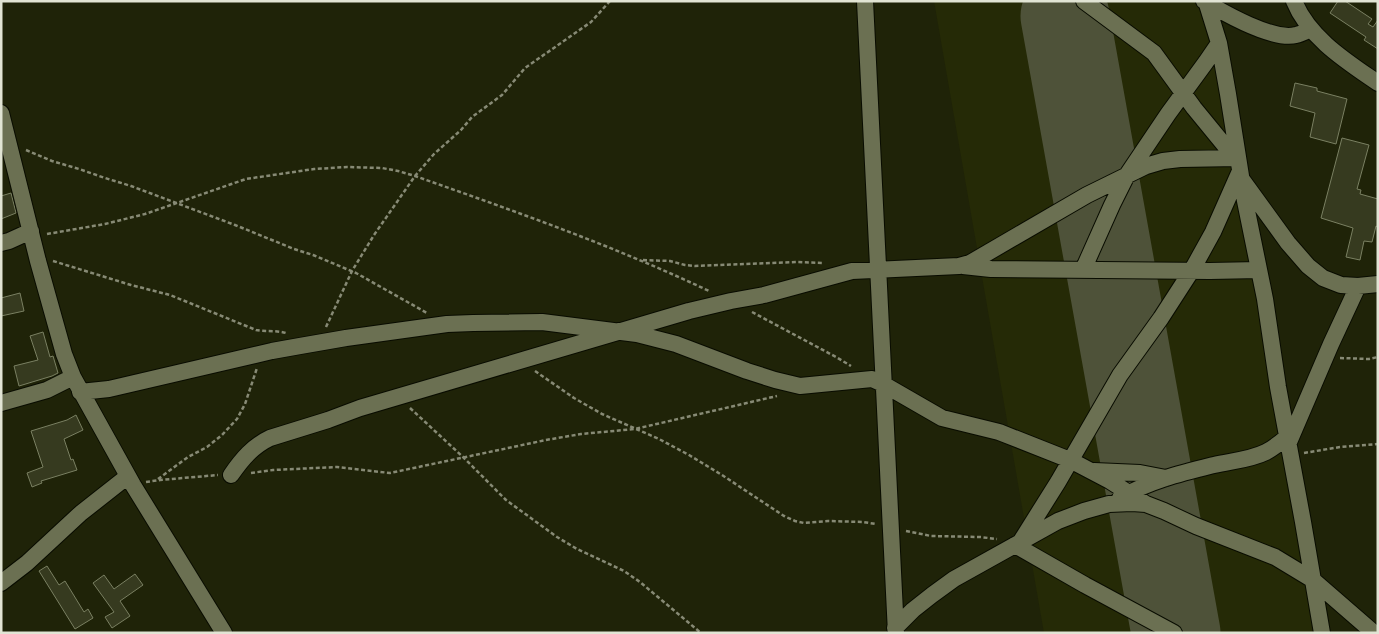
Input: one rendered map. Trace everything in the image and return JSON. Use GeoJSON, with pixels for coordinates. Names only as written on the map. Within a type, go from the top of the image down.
{"type":"FeatureCollection","features":[{"type":"Feature","properties":{"kind":"street"},"geometry":{"type":"LineString","coordinates":[[865,1],[878,269],[878,382],[890,527],[895,630]]}},
{"type":"Feature","properties":{"kind":"street"},"geometry":{"type":"LineString","coordinates":[[1084,1],[1154,53],[1238,166],[1282,235],[1308,266],[1323,278],[1341,285],[1378,284]]}},
{"type":"Feature","properties":{"kind":"street"},"geometry":{"type":"LineString","coordinates":[[1294,1],[1311,29],[1326,44],[1378,83]]}},
{"type":"Feature","properties":{"kind":"street"},"geometry":{"type":"LineString","coordinates":[[1206,2],[1238,20],[1282,36],[1295,36],[1311,29]]}},
{"type":"Feature","properties":{"kind":"street"},"geometry":{"type":"LineString","coordinates":[[1206,2],[1219,43],[1238,166],[1265,299],[1278,387],[1304,522],[1322,633]]}},
{"type":"Feature","properties":{"kind":"street"},"geometry":{"type":"LineString","coordinates":[[1083,270],[1112,205],[1128,175],[1219,43]]}},
{"type":"Feature","properties":{"kind":"street"},"geometry":{"type":"LineString","coordinates":[[2,120],[64,354],[73,376],[130,481],[224,633]]}},
{"type":"Feature","properties":{"kind":"street"},"geometry":{"type":"LineString","coordinates":[[958,266],[982,257],[1025,230],[1146,166],[1163,161],[1201,158],[1238,166]]}},
{"type":"Feature","properties":{"kind":"street"},"geometry":{"type":"LineString","coordinates":[[1017,544],[1058,482],[1120,375],[1161,318],[1192,270],[1213,232],[1238,166]]}},
{"type":"Feature","properties":{"kind":"street"},"geometry":{"type":"LineString","coordinates":[[1,243],[32,234]]}},
{"type":"Feature","properties":{"kind":"street"},"geometry":{"type":"LineString","coordinates":[[231,474],[254,447],[270,438],[360,408],[617,331],[689,311],[764,295],[852,271],[958,266],[991,269],[1259,270]]}},
{"type":"Feature","properties":{"kind":"street"},"geometry":{"type":"LineString","coordinates":[[895,630],[913,610],[954,579],[1058,521],[1110,504],[1143,486],[1166,478],[1214,465],[1250,458],[1289,445],[1358,286]]}},
{"type":"Feature","properties":{"kind":"street"},"geometry":{"type":"LineString","coordinates":[[80,392],[109,389],[264,352],[447,324],[542,322],[637,334],[676,344],[747,371],[800,386],[878,382],[942,418],[999,432],[1070,460],[1146,504],[1164,510],[1219,536],[1275,557],[1313,580],[1374,633]]}},
{"type":"Feature","properties":{"kind":"street"},"geometry":{"type":"LineString","coordinates":[[1,402],[47,390],[73,376]]}},
{"type":"Feature","properties":{"kind":"street"},"geometry":{"type":"LineString","coordinates":[[1091,471],[1140,473],[1166,478]]}},
{"type":"Feature","properties":{"kind":"street"},"geometry":{"type":"LineString","coordinates":[[1,583],[27,563],[81,513],[130,481]]}},
{"type":"Feature","properties":{"kind":"street"},"geometry":{"type":"LineString","coordinates":[[1110,504],[1146,504]]}},
{"type":"Feature","properties":{"kind":"street"},"geometry":{"type":"LineString","coordinates":[[1017,544],[1092,590],[1174,633]]}},
{"type":"Feature","properties":{"kind":"path"},"geometry":{"type":"LineString","coordinates":[[38,257],[170,295],[256,330],[283,332],[315,343],[352,271],[374,235],[415,176],[434,154],[461,130],[472,116],[502,94],[525,68],[591,22],[610,1]]}},
{"type":"Feature","properties":{"kind":"path"},"geometry":{"type":"LineString","coordinates":[[9,142],[52,161],[131,186],[352,271],[447,324]]}},
{"type":"Feature","properties":{"kind":"path"},"geometry":{"type":"LineString","coordinates":[[32,234],[118,221],[176,204],[246,179],[314,169],[347,167],[382,168],[415,176],[538,220],[640,260],[731,301],[836,357],[878,382]]}},
{"type":"Feature","properties":{"kind":"path"},"geometry":{"type":"LineString","coordinates":[[640,260],[670,261],[695,266],[796,262],[826,264]]}},
{"type":"Feature","properties":{"kind":"path"},"geometry":{"type":"LineString","coordinates":[[157,480],[207,447],[237,419],[245,404],[264,352]]}},
{"type":"Feature","properties":{"kind":"path"},"geometry":{"type":"LineString","coordinates":[[1326,357],[1354,359],[1378,357]]}},
{"type":"Feature","properties":{"kind":"path"},"geometry":{"type":"LineString","coordinates":[[521,361],[574,398],[602,414],[659,439],[689,455],[778,513],[795,521],[804,523],[828,521],[863,522],[930,536],[991,538],[1017,544]]}},
{"type":"Feature","properties":{"kind":"path"},"geometry":{"type":"LineString","coordinates":[[130,481],[337,467],[390,473],[546,440],[581,434],[635,429],[782,394]]}},
{"type":"Feature","properties":{"kind":"path"},"geometry":{"type":"LineString","coordinates":[[398,397],[506,500],[557,537],[577,549],[624,571],[701,633]]}},
{"type":"Feature","properties":{"kind":"path"},"geometry":{"type":"LineString","coordinates":[[1289,445],[1322,449],[1378,444]]}},
{"type":"Feature","properties":{"kind":"shaded area"},"geometry":{"type":"Polygon","coordinates":[[[934,1],[1218,1],[1328,633],[1044,633],[934,1]]]}},
{"type":"Feature","properties":{"kind":"building"},"geometry":{"type":"Polygon","coordinates":[[[1338,1],[1345,1],[1372,19],[1368,24],[1373,27],[1378,20],[1378,49],[1364,40],[1366,37],[1330,13],[1338,1]]]}},
{"type":"Feature","properties":{"kind":"building"},"geometry":{"type":"Polygon","coordinates":[[[1295,83],[1317,88],[1317,91],[1347,99],[1336,144],[1310,137],[1315,113],[1290,106],[1295,83]]]}},
{"type":"Feature","properties":{"kind":"building"},"geometry":{"type":"Polygon","coordinates":[[[1342,138],[1369,145],[1357,189],[1361,190],[1360,194],[1378,199],[1378,227],[1376,226],[1372,242],[1364,241],[1360,260],[1346,257],[1353,228],[1321,218],[1342,138]]]}},
{"type":"Feature","properties":{"kind":"building"},"geometry":{"type":"Polygon","coordinates":[[[11,193],[16,213],[1,219],[1,196],[11,193]]]}},
{"type":"Feature","properties":{"kind":"building"},"geometry":{"type":"Polygon","coordinates":[[[20,293],[24,311],[1,316],[1,298],[20,293]]]}},
{"type":"Feature","properties":{"kind":"building"},"geometry":{"type":"Polygon","coordinates":[[[43,332],[50,357],[53,356],[58,373],[19,386],[14,366],[38,360],[30,336],[43,332]]]}},
{"type":"Feature","properties":{"kind":"building"},"geometry":{"type":"Polygon","coordinates":[[[76,415],[83,430],[64,439],[71,460],[73,459],[77,470],[41,481],[42,483],[32,487],[27,473],[43,467],[31,431],[67,420],[76,415]]]}},
{"type":"Feature","properties":{"kind":"building"},"geometry":{"type":"Polygon","coordinates":[[[47,566],[59,585],[65,581],[84,612],[88,609],[93,618],[75,629],[39,571],[47,566]]]}},
{"type":"Feature","properties":{"kind":"building"},"geometry":{"type":"Polygon","coordinates":[[[135,574],[143,585],[120,601],[130,616],[112,628],[105,617],[114,612],[93,583],[104,575],[114,589],[135,574]]]}},
{"type":"Feature","properties":{"kind":"runway"},"geometry":{"type":"LineString","coordinates":[[1065,16],[1176,633]]}}]}
